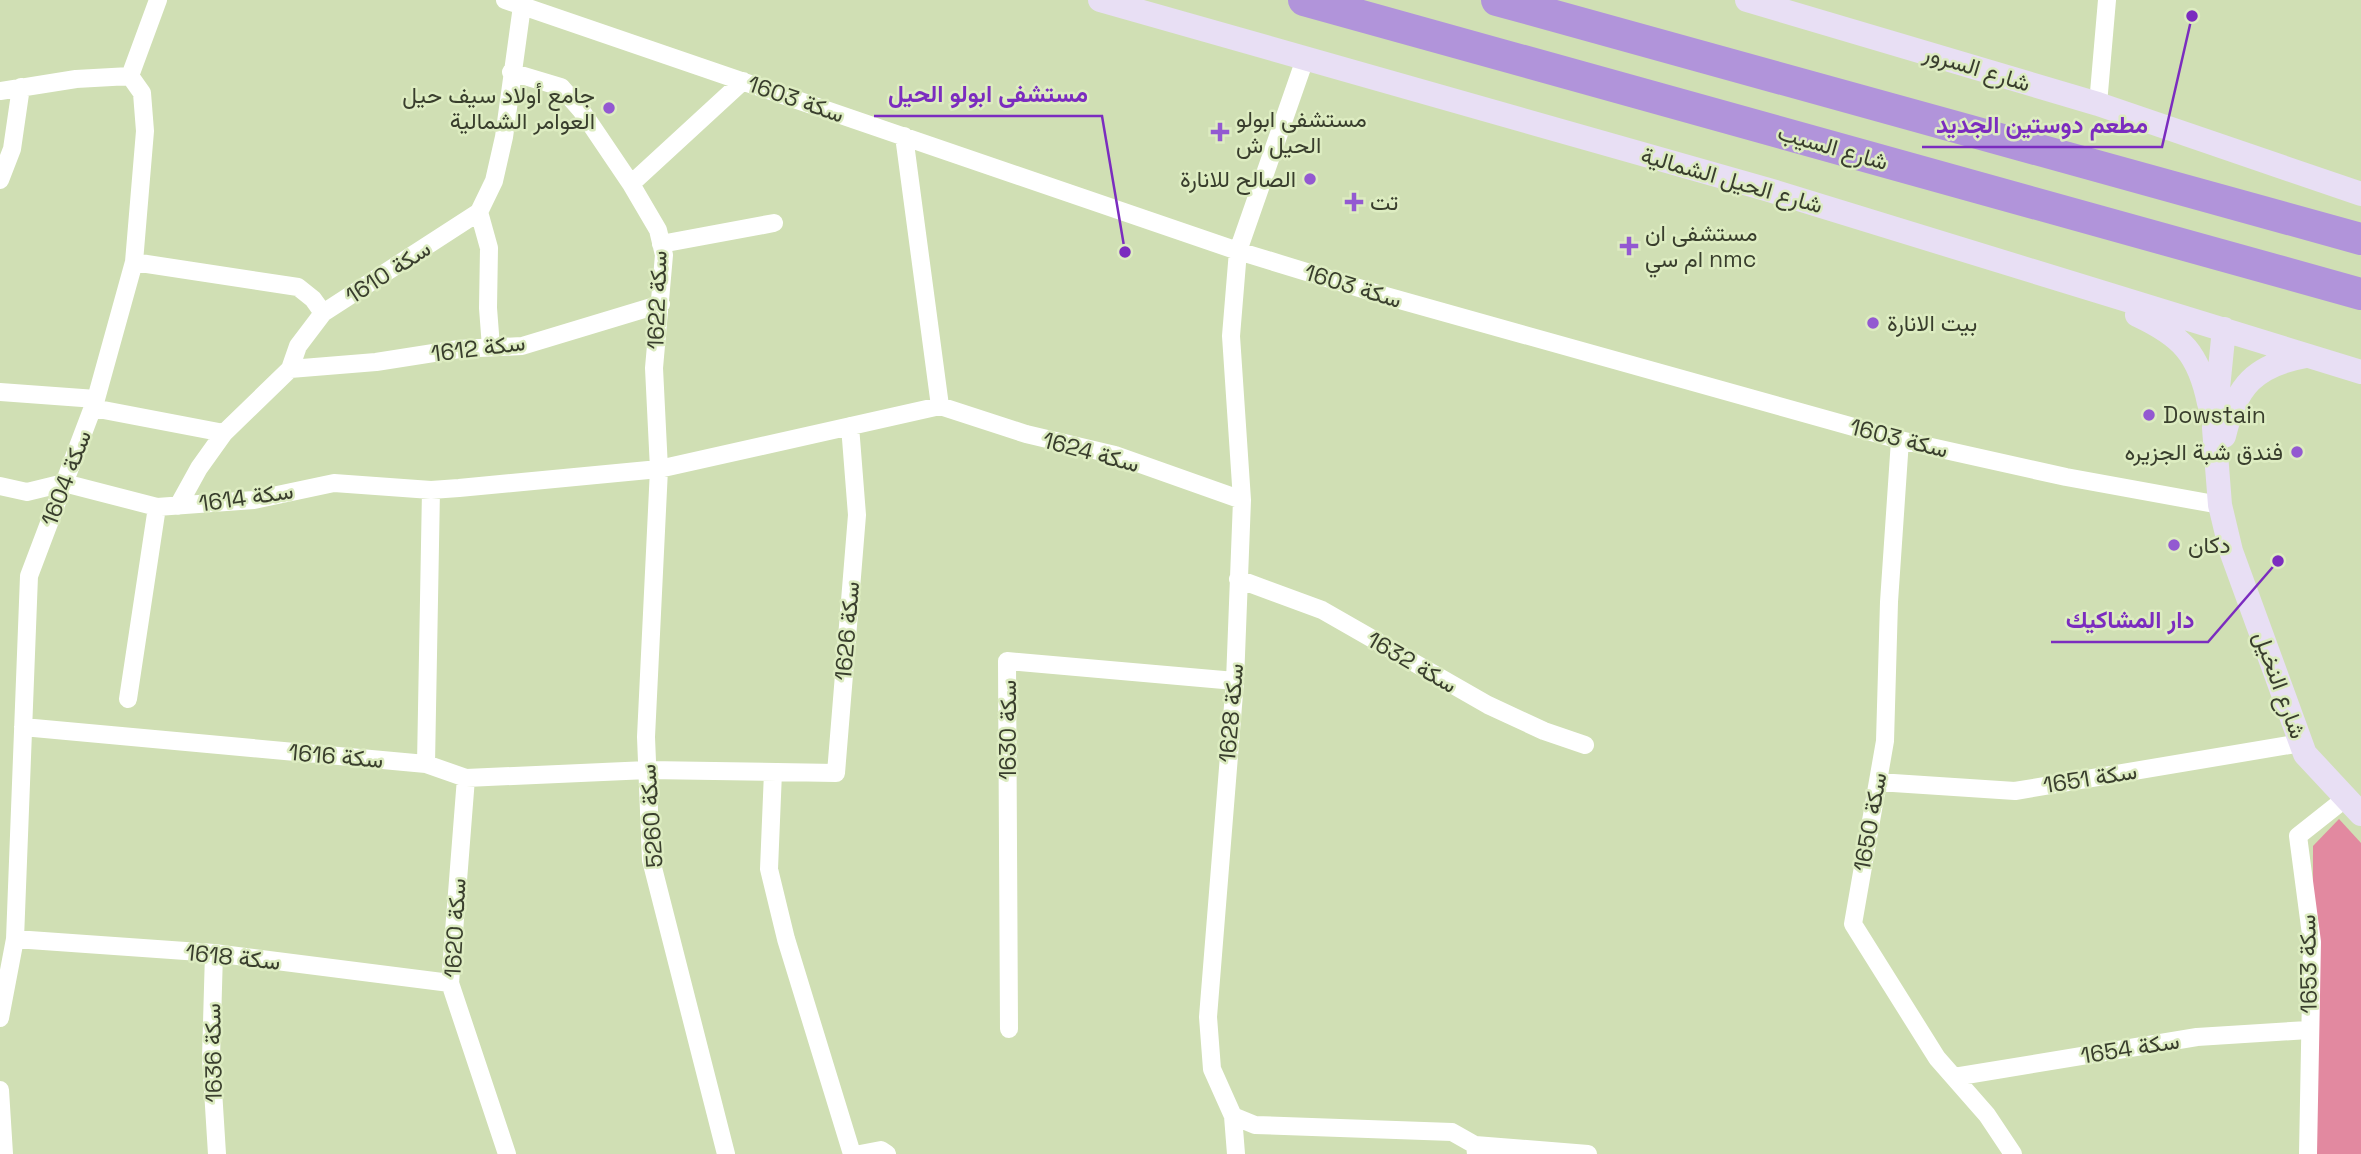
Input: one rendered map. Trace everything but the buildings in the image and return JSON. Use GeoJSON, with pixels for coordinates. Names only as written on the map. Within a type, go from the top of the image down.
{"type":"FeatureCollection","features":[{"type":"Feature","properties":{"kind":"highway","name":"شارع السيب"},"geometry":{"type":"LineString","coordinates":[[1304,0],[2361,294]]}},
{"type":"Feature","properties":{"kind":"highway"},"geometry":{"type":"LineString","coordinates":[[1497,0],[2361,239]]}},
{"type":"Feature","properties":{"kind":"street"},"geometry":{"type":"LineString","coordinates":[[0,91],[130,76],[158,0]]}},
{"type":"Feature","properties":{"kind":"street","name":"شارع الحيل الشمالية"},"geometry":{"type":"LineString","coordinates":[[1100,0],[1769,190],[2361,372]]}},
{"type":"Feature","properties":{"kind":"street","name":"شارع السرور"},"geometry":{"type":"LineString","coordinates":[[1747,0],[2098,104],[2361,194]]}},
{"type":"Feature","properties":{"kind":"street"},"geometry":{"type":"LineString","coordinates":[[2098,104],[2107,0]]}},
{"type":"Feature","properties":{"kind":"street"},"geometry":{"type":"LineString","coordinates":[[491,347],[488,308],[489,248],[479,212],[494,181],[504,137],[511,72],[514,3]]}},
{"type":"Feature","properties":{"kind":"street","name":"سكة 1603"},"geometry":{"type":"LineString","coordinates":[[514,3],[1238,251],[1382,295],[1900,440],[2066,477],[2220,505]]}},
{"type":"Feature","properties":{"kind":"street","name":"سكة 1628"},"geometry":{"type":"LineString","coordinates":[[1236,1154],[1233,1116],[1212,1069],[1208,1017],[1235,681],[1242,500],[1231,336],[1238,251],[1306,59]]}},
{"type":"Feature","properties":{"kind":"street","name":"سكة 1622"},"geometry":{"type":"LineString","coordinates":[[511,72],[561,88],[581,110],[631,184],[658,230],[664,255],[654,368],[659,469]]}},
{"type":"Feature","properties":{"kind":"street","name":"سكة 1604"},"geometry":{"type":"LineString","coordinates":[[0,1018],[15,939],[29,576],[95,403],[134,262],[145,131],[142,93],[130,76]]}},
{"type":"Feature","properties":{"kind":"street"},"geometry":{"type":"LineString","coordinates":[[631,184],[743,81]]}},
{"type":"Feature","properties":{"kind":"street"},"geometry":{"type":"LineString","coordinates":[[0,180],[12,149],[21,87]]}},
{"type":"Feature","properties":{"kind":"street"},"geometry":{"type":"LineString","coordinates":[[659,469],[940,406],[904,136]]}},
{"type":"Feature","properties":{"kind":"street","name":"شارع السرور"},"geometry":{"type":"LineString","coordinates":[[2246,154],[2286,156],[2361,177]]}},
{"type":"Feature","properties":{"kind":"street","name":"سكة 1610"},"geometry":{"type":"LineString","coordinates":[[178,506],[199,468],[224,433],[290,369],[298,346],[324,313],[479,212]]}},
{"type":"Feature","properties":{"kind":"street"},"geometry":{"type":"LineString","coordinates":[[661,244],[774,223]]}},
{"type":"Feature","properties":{"kind":"street"},"geometry":{"type":"LineString","coordinates":[[134,262],[298,287],[313,299],[324,313]]}},
{"type":"Feature","properties":{"kind":"street"},"geometry":{"type":"LineString","coordinates":[[2060,279],[2160,326],[2180,341],[2194,355],[2203,373],[2214,428]]}},
{"type":"Feature","properties":{"kind":"street","name":"سكة 1612"},"geometry":{"type":"LineString","coordinates":[[290,369],[376,362],[459,349],[522,346],[661,304]]}},
{"type":"Feature","properties":{"kind":"street","name":"شارع النخيل"},"geometry":{"type":"LineString","coordinates":[[2224,330],[2214,428],[2220,505],[2231,551],[2305,754],[2353,806]]}},
{"type":"Feature","properties":{"kind":"street"},"geometry":{"type":"LineString","coordinates":[[2217,467],[2230,410],[2245,386],[2259,370],[2277,361],[2309,356]]}},
{"type":"Feature","properties":{"kind":"street"},"geometry":{"type":"LineString","coordinates":[[0,392],[82,396],[95,403],[224,433]]}},
{"type":"Feature","properties":{"kind":"street","name":"سكة 1624"},"geometry":{"type":"LineString","coordinates":[[940,406],[1026,434],[1115,455],[1242,500]]}},
{"type":"Feature","properties":{"kind":"street","name":"سكة 1626"},"geometry":{"type":"LineString","coordinates":[[648,770],[836,774],[857,515],[850,426]]}},
{"type":"Feature","properties":{"kind":"street","name":"سكة 1650"},"geometry":{"type":"LineString","coordinates":[[1900,440],[1889,602],[1885,741],[1853,924],[1937,1058],[1986,1115],[2013,1154]]}},
{"type":"Feature","properties":{"kind":"street","name":"سكة 1614"},"geometry":{"type":"LineString","coordinates":[[64,483],[157,507],[254,500],[334,483],[431,490],[659,469]]}},
{"type":"Feature","properties":{"kind":"street","name":"سكة 5260"},"geometry":{"type":"LineString","coordinates":[[659,469],[646,737],[651,860],[726,1154]]}},
{"type":"Feature","properties":{"kind":"street"},"geometry":{"type":"LineString","coordinates":[[0,486],[27,492],[64,483]]}},
{"type":"Feature","properties":{"kind":"street"},"geometry":{"type":"LineString","coordinates":[[426,764],[431,490]]}},
{"type":"Feature","properties":{"kind":"street"},"geometry":{"type":"LineString","coordinates":[[128,699],[157,507]]}},
{"type":"Feature","properties":{"kind":"street","name":"سكة 1632"},"geometry":{"type":"LineString","coordinates":[[1238,579],[1322,610],[1488,705],[1544,731],[1585,745]]}},
{"type":"Feature","properties":{"kind":"street","name":"سكة 1630"},"geometry":{"type":"LineString","coordinates":[[1009,1029],[1007,661],[1235,681]]}},
{"type":"Feature","properties":{"kind":"street","name":"سكة 1616"},"geometry":{"type":"LineString","coordinates":[[23,727],[426,764],[466,778],[648,770]]}},
{"type":"Feature","properties":{"kind":"street","name":"سكة 1651"},"geometry":{"type":"LineString","coordinates":[[1878,782],[2015,791],[2301,743]]}},
{"type":"Feature","properties":{"kind":"street"},"geometry":{"type":"LineString","coordinates":[[773,772],[769,869],[786,939],[852,1154]]}},
{"type":"Feature","properties":{"kind":"street","name":"سكة 1620"},"geometry":{"type":"LineString","coordinates":[[466,778],[450,984],[507,1154]]}},
{"type":"Feature","properties":{"kind":"street","name":"سكة 1653"},"geometry":{"type":"LineString","coordinates":[[2308,1154],[2308,1030],[2312,942],[2298,836],[2353,806]]}},
{"type":"Feature","properties":{"kind":"street","name":"سكة 1618"},"geometry":{"type":"LineString","coordinates":[[15,939],[214,953],[450,984]]}},
{"type":"Feature","properties":{"kind":"street","name":"سكة 1636"},"geometry":{"type":"LineString","coordinates":[[214,953],[211,1058],[216,1154]]}},
{"type":"Feature","properties":{"kind":"street","name":"سكة 1654"},"geometry":{"type":"LineString","coordinates":[[1954,1077],[2197,1037],[2308,1030]]}},
{"type":"Feature","properties":{"kind":"street"},"geometry":{"type":"LineString","coordinates":[[0,1090],[4,1154]]}},
{"type":"Feature","properties":{"kind":"street"},"geometry":{"type":"LineString","coordinates":[[1233,1116],[1255,1125],[1452,1132],[1476,1149],[1588,1154]]}},
{"type":"Feature","properties":{"kind":"street"},"geometry":{"type":"LineString","coordinates":[[860,1154],[881,1150],[887,1154]]}},
{"type":"Feature","properties":{"kind":"shaded area"},"geometry":{"type":"Polygon","coordinates":[[[2339,819],[2361,843],[2361,1154],[2312,1154],[2313,846],[2339,819]]]}},
{"type":"Feature","properties":{"kind":"place","name":"مطعم دوستين الجديد"},"geometry":{"type":"Point","coordinates":[2192,16]}},
{"type":"Feature","properties":{"kind":"place","name":"جامع أولاد سيف حيل العوامر الشمالية"},"geometry":{"type":"Point","coordinates":[609,108]}},
{"type":"Feature","properties":{"kind":"place","name":"مستشفى ابولو الحيل ش"},"geometry":{"type":"Point","coordinates":[1220,132]}},
{"type":"Feature","properties":{"kind":"place","name":"الصالح للانارة"},"geometry":{"type":"Point","coordinates":[1310,179]}},
{"type":"Feature","properties":{"kind":"place","name":"تت"},"geometry":{"type":"Point","coordinates":[1354,202]}},
{"type":"Feature","properties":{"kind":"place","name":"مستشفى ان ام سي nmc"},"geometry":{"type":"Point","coordinates":[1629,246]}},
{"type":"Feature","properties":{"kind":"place","name":"مستشفى ابولو الحيل"},"geometry":{"type":"Point","coordinates":[1125,252]}},
{"type":"Feature","properties":{"kind":"place","name":"بيت الانارة"},"geometry":{"type":"Point","coordinates":[1873,323]}},
{"type":"Feature","properties":{"kind":"place","name":"Dowstain"},"geometry":{"type":"Point","coordinates":[2149,415]}},
{"type":"Feature","properties":{"kind":"place","name":"فندق شبة الجزيره"},"geometry":{"type":"Point","coordinates":[2297,452]}},
{"type":"Feature","properties":{"kind":"place","name":"دكان"},"geometry":{"type":"Point","coordinates":[2174,545]}},
{"type":"Feature","properties":{"kind":"place","name":"دار المشاكيك"},"geometry":{"type":"Point","coordinates":[2278,561]}}]}
